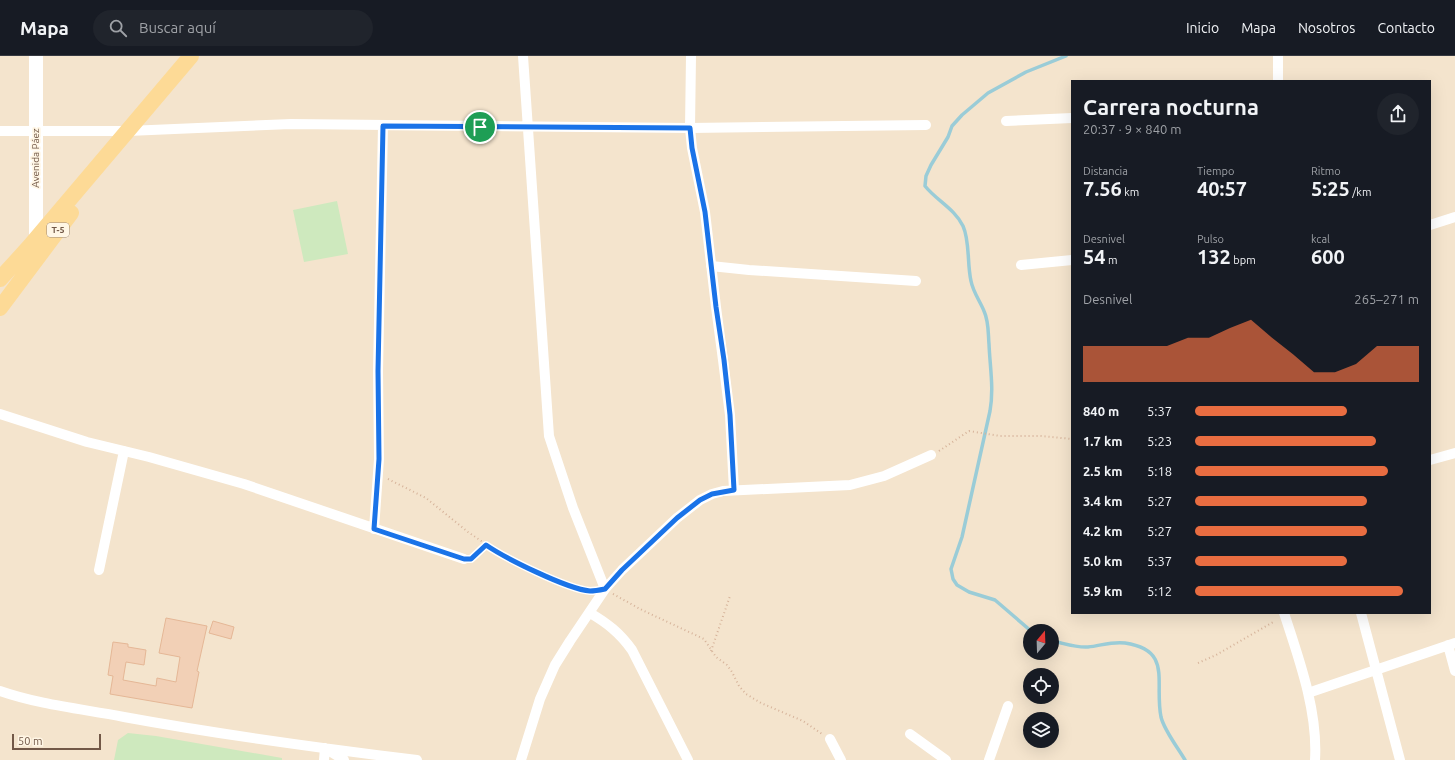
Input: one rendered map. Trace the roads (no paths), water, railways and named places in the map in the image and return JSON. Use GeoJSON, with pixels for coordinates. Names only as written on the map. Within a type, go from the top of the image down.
{"type":"FeatureCollection","features":[{"type":"Feature","properties":{"kind":"main road","name":"Avenida Páez"},"geometry":{"type":"LineString","coordinates":[[36,56],[36,260]]}},
{"type":"Feature","properties":{"kind":"main road","name":"T-5"},"geometry":{"type":"LineString","coordinates":[[0,279],[36,239],[191,56]]}},
{"type":"Feature","properties":{"kind":"main road","name":"T-5"},"geometry":{"type":"LineString","coordinates":[[0,308],[69,216],[112,150]]}},
{"type":"Feature","properties":{"kind":"street"},"geometry":{"type":"LineString","coordinates":[[524,56],[549,436],[573,508],[605,589]]}},
{"type":"Feature","properties":{"kind":"street"},"geometry":{"type":"LineString","coordinates":[[691,56],[690,128],[692,148],[705,212],[730,415],[734,490]]}},
{"type":"Feature","properties":{"kind":"street"},"geometry":{"type":"LineString","coordinates":[[1278,56],[1278,80]]}},
{"type":"Feature","properties":{"kind":"street"},"geometry":{"type":"LineString","coordinates":[[1006,120],[1071,118]]}},
{"type":"Feature","properties":{"kind":"street"},"geometry":{"type":"LineString","coordinates":[[0,131],[128,131],[291,124],[690,128],[926,125]]}},
{"type":"Feature","properties":{"kind":"street"},"geometry":{"type":"LineString","coordinates":[[374,529],[378,474],[383,126]]}},
{"type":"Feature","properties":{"kind":"street"},"geometry":{"type":"LineString","coordinates":[[1431,226],[1455,217]]}},
{"type":"Feature","properties":{"kind":"street"},"geometry":{"type":"LineString","coordinates":[[1021,265],[1071,260]]}},
{"type":"Feature","properties":{"kind":"street"},"geometry":{"type":"LineString","coordinates":[[711,266],[772,272],[916,281]]}},
{"type":"Feature","properties":{"kind":"street"},"geometry":{"type":"LineString","coordinates":[[0,414],[86,442],[244,484],[464,559]]}},
{"type":"Feature","properties":{"kind":"street"},"geometry":{"type":"LineString","coordinates":[[99,570],[124,451]]}},
{"type":"Feature","properties":{"kind":"street"},"geometry":{"type":"LineString","coordinates":[[1431,460],[1455,454]]}},
{"type":"Feature","properties":{"kind":"street"},"geometry":{"type":"LineString","coordinates":[[521,760],[540,699],[555,665],[605,589],[622,570],[677,518],[700,500],[712,494],[734,490],[850,485],[884,476],[931,455]]}},
{"type":"Feature","properties":{"kind":"street"},"geometry":{"type":"LineString","coordinates":[[590,613],[611,626],[632,650],[688,760]]}},
{"type":"Feature","properties":{"kind":"street"},"geometry":{"type":"LineString","coordinates":[[1285,614],[1308,693],[1314,726],[1315,760]]}},
{"type":"Feature","properties":{"kind":"street"},"geometry":{"type":"LineString","coordinates":[[1360,614],[1400,760]]}},
{"type":"Feature","properties":{"kind":"street"},"geometry":{"type":"LineString","coordinates":[[1308,693],[1452,644],[1455,671]]}},
{"type":"Feature","properties":{"kind":"street"},"geometry":{"type":"LineString","coordinates":[[0,691],[30,700],[184,728],[417,760]]}},
{"type":"Feature","properties":{"kind":"street"},"geometry":{"type":"LineString","coordinates":[[989,760],[1008,706]]}},
{"type":"Feature","properties":{"kind":"street"},"geometry":{"type":"LineString","coordinates":[[910,734],[946,760]]}},
{"type":"Feature","properties":{"kind":"street"},"geometry":{"type":"LineString","coordinates":[[830,739],[842,760]]}},
{"type":"Feature","properties":{"kind":"street"},"geometry":{"type":"LineString","coordinates":[[324,760],[325,748]]}},
{"type":"Feature","properties":{"kind":"street"},"geometry":{"type":"LineString","coordinates":[[325,748],[344,760]]}},
{"type":"Feature","properties":{"kind":"waterway"},"geometry":{"type":"LineString","coordinates":[[1023,624],[995,600],[969,592],[957,585],[953,579],[951,569],[962,537],[990,411],[992,386],[988,323],[986,315],[973,289],[969,267],[967,239],[963,226],[960,220],[925,186],[926,176],[931,165],[948,137],[952,126],[962,115],[988,93],[1026,72],[1066,56]]}},
{"type":"Feature","properties":{"kind":"waterway"},"geometry":{"type":"LineString","coordinates":[[1059,643],[1083,647],[1125,643],[1140,647],[1150,653],[1156,660],[1158,670],[1161,717],[1168,733],[1185,760]]}}]}
